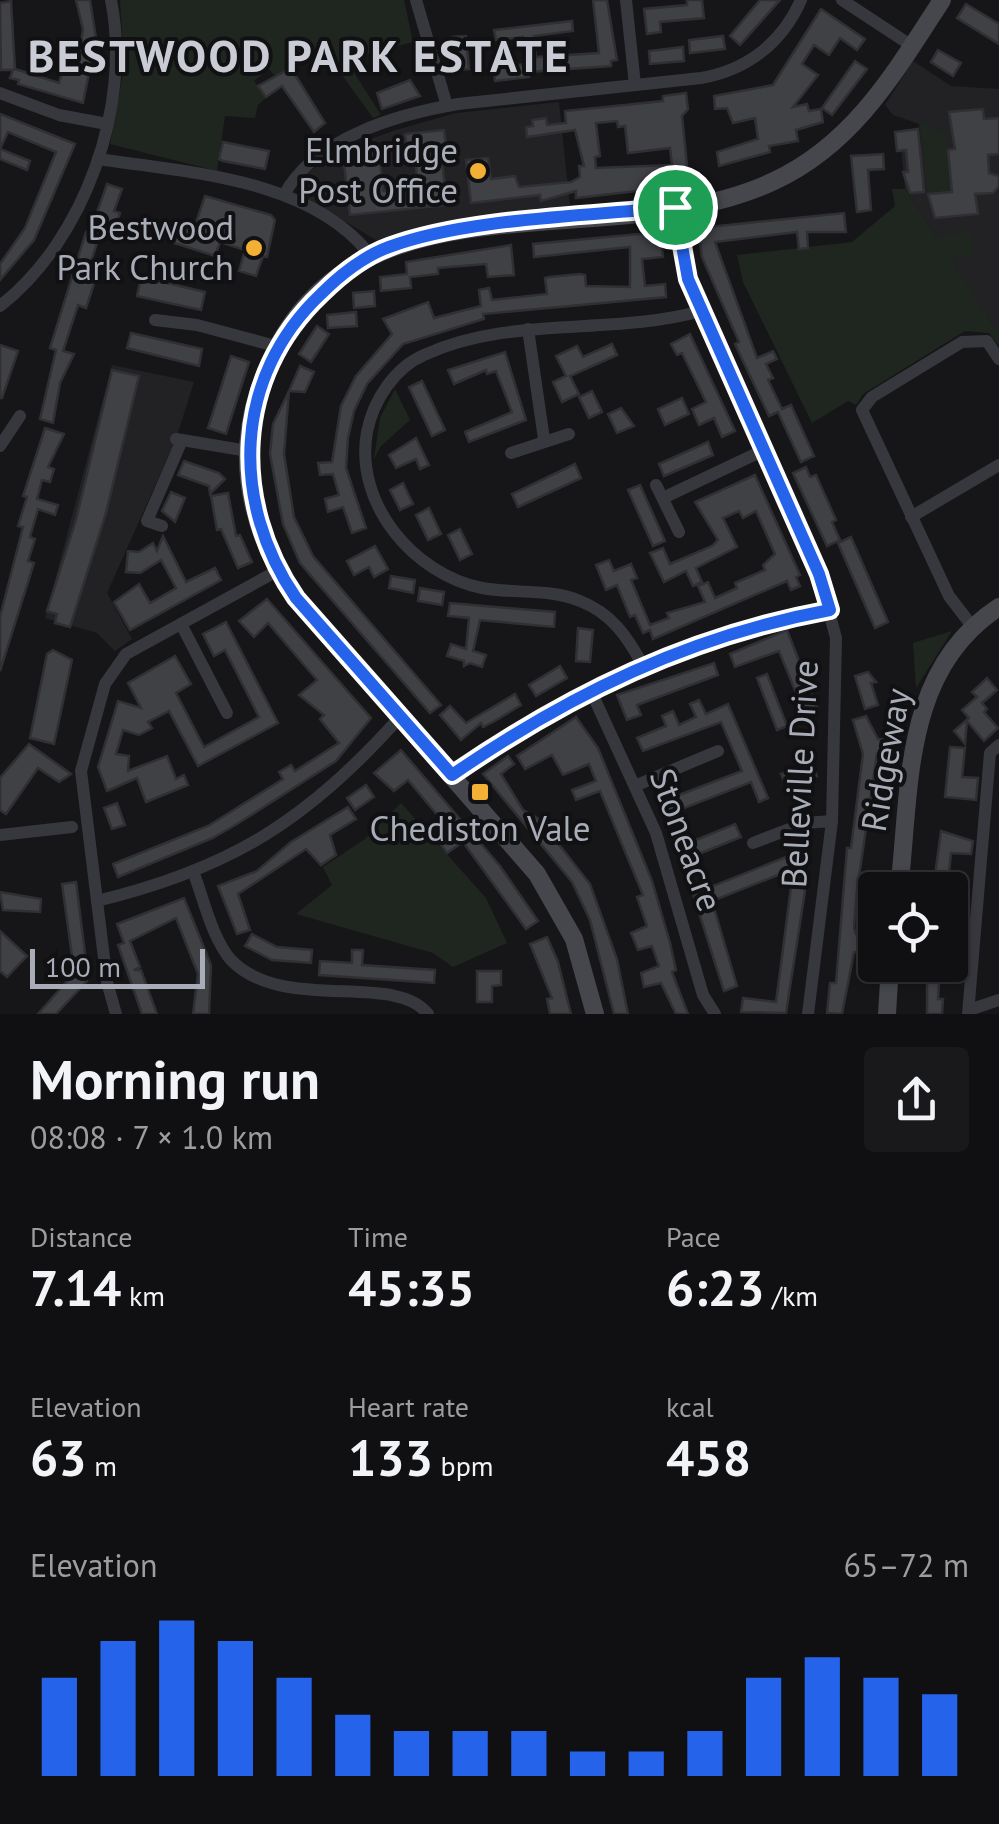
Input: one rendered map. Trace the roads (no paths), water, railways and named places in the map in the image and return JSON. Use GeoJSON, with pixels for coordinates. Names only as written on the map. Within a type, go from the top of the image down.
{"type":"FeatureCollection","features":[{"type":"Feature","properties":{"kind":"street"},"geometry":{"type":"LineString","coordinates":[[0,306],[55,243],[98,159],[107,124],[115,54],[111,0]]}},
{"type":"Feature","properties":{"kind":"street"},"geometry":{"type":"LineString","coordinates":[[416,0],[447,106]]}},
{"type":"Feature","properties":{"kind":"street"},"geometry":{"type":"LineString","coordinates":[[626,0],[635,85]]}},
{"type":"Feature","properties":{"kind":"street"},"geometry":{"type":"LineString","coordinates":[[284,195],[294,176],[348,138],[447,106],[701,78],[738,68],[772,43],[801,0]]}},
{"type":"Feature","properties":{"kind":"street"},"geometry":{"type":"LineString","coordinates":[[842,0],[912,46]]}},
{"type":"Feature","properties":{"kind":"street"},"geometry":{"type":"LineString","coordinates":[[595,1014],[578,949],[551,895],[522,854],[278,571],[254,510],[248,451],[258,392],[279,348],[316,298],[370,255],[446,232],[675,207],[751,191],[819,155],[866,111],[942,0]]}},
{"type":"Feature","properties":{"kind":"street"},"geometry":{"type":"LineString","coordinates":[[0,94],[59,115],[107,124]]}},
{"type":"Feature","properties":{"kind":"street"},"geometry":{"type":"LineString","coordinates":[[98,159],[245,182],[284,195],[356,238],[370,255]]}},
{"type":"Feature","properties":{"kind":"street","name":"Belleville Drive"},"geometry":{"type":"LineString","coordinates":[[675,207],[688,279],[819,574],[830,610],[838,668],[832,822],[808,1014]]}},
{"type":"Feature","properties":{"kind":"street"},"geometry":{"type":"LineString","coordinates":[[642,664],[610,619],[580,600],[480,588],[443,573],[397,538],[374,499],[366,469],[366,435],[382,393],[400,370],[426,354],[528,330],[660,321],[701,311]]}},
{"type":"Feature","properties":{"kind":"street"},"geometry":{"type":"LineString","coordinates":[[155,320],[198,325],[279,348]]}},
{"type":"Feature","properties":{"kind":"street"},"geometry":{"type":"LineString","coordinates":[[528,330],[544,439]]}},
{"type":"Feature","properties":{"kind":"street"},"geometry":{"type":"LineString","coordinates":[[972,626],[952,600],[864,422],[864,405],[967,340],[987,341],[999,359]]}},
{"type":"Feature","properties":{"kind":"street"},"geometry":{"type":"LineString","coordinates":[[0,446],[20,416]]}},
{"type":"Feature","properties":{"kind":"street"},"geometry":{"type":"LineString","coordinates":[[511,453],[568,434]]}},
{"type":"Feature","properties":{"kind":"street"},"geometry":{"type":"LineString","coordinates":[[162,526],[147,521],[179,440],[248,451]]}},
{"type":"Feature","properties":{"kind":"street"},"geometry":{"type":"LineString","coordinates":[[679,532],[660,491],[764,450]]}},
{"type":"Feature","properties":{"kind":"street"},"geometry":{"type":"LineString","coordinates":[[911,518],[999,465]]}},
{"type":"Feature","properties":{"kind":"street"},"geometry":{"type":"LineString","coordinates":[[116,1014],[98,901],[83,754],[114,667],[126,654],[278,571]]}},
{"type":"Feature","properties":{"kind":"street","name":"Ridgeway"},"geometry":{"type":"LineString","coordinates":[[901,872],[926,693],[950,650],[972,626],[999,607]]}},
{"type":"Feature","properties":{"kind":"street"},"geometry":{"type":"LineString","coordinates":[[452,775],[538,718],[642,664],[734,631],[830,610]]}},
{"type":"Feature","properties":{"kind":"street"},"geometry":{"type":"LineString","coordinates":[[181,624],[228,713]]}},
{"type":"Feature","properties":{"kind":"street","name":"Stoneacre"},"geometry":{"type":"LineString","coordinates":[[590,689],[637,785],[681,909],[703,995],[715,1014]]}},
{"type":"Feature","properties":{"kind":"street"},"geometry":{"type":"LineString","coordinates":[[204,708],[220,700]]}},
{"type":"Feature","properties":{"kind":"street"},"geometry":{"type":"LineString","coordinates":[[98,901],[194,874],[304,810],[345,776],[400,717]]}},
{"type":"Feature","properties":{"kind":"street"},"geometry":{"type":"LineString","coordinates":[[999,745],[990,753],[979,815],[968,1012],[999,1000]]}},
{"type":"Feature","properties":{"kind":"street"},"geometry":{"type":"LineString","coordinates":[[637,785],[718,751]]}},
{"type":"Feature","properties":{"kind":"street"},"geometry":{"type":"LineString","coordinates":[[753,843],[765,831],[832,822]]}},
{"type":"Feature","properties":{"kind":"street"},"geometry":{"type":"LineString","coordinates":[[0,835],[72,827]]}},
{"type":"Feature","properties":{"kind":"street"},"geometry":{"type":"LineString","coordinates":[[194,874],[224,951],[257,981],[283,992],[410,1000],[428,1014]]}},
{"type":"Feature","properties":{"kind":"street"},"geometry":{"type":"LineString","coordinates":[[887,1014],[889,982]]}},
{"type":"Feature","properties":{"kind":"place","name":"Elmbridge Post Office"},"geometry":{"type":"Point","coordinates":[478,171]}},
{"type":"Feature","properties":{"kind":"place","name":"Bestwood Park Church"},"geometry":{"type":"Point","coordinates":[254,248]}},
{"type":"Feature","properties":{"kind":"place","name":"Chediston Vale"},"geometry":{"type":"Point","coordinates":[480,792]}},
{"type":"Feature","properties":{"kind":"district","name":"BESTWOOD PARK ESTATE"},"geometry":{"type":"Point","coordinates":[299,56]}}]}
